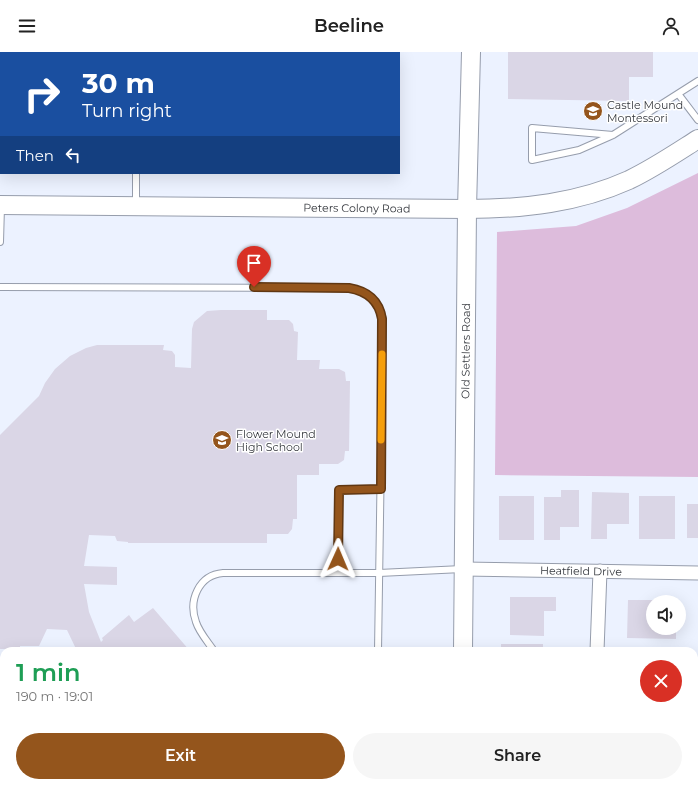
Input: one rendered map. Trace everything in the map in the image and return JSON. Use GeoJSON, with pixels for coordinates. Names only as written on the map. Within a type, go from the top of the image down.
{"type":"FeatureCollection","features":[{"type":"Feature","properties":{"kind":"street","name":"Old Settlers Road"},"geometry":{"type":"LineString","coordinates":[[463,647],[467,209],[471,52]]}},
{"type":"Feature","properties":{"kind":"street","name":"Peters Colony Road"},"geometry":{"type":"LineString","coordinates":[[1,205],[501,209],[544,204],[587,195],[635,177],[698,139]]}},
{"type":"Feature","properties":{"kind":"street","name":"Heatfield Drive"},"geometry":{"type":"LineString","coordinates":[[464,569],[698,573]]}},
{"type":"Feature","properties":{"kind":"street"},"geometry":{"type":"LineString","coordinates":[[597,647],[600,571]]}},
{"type":"Feature","properties":{"kind":"lane"},"geometry":{"type":"LineString","coordinates":[[613,135],[532,128],[532,160],[579,150],[613,135],[679,95],[698,81]]}},
{"type":"Feature","properties":{"kind":"lane"},"geometry":{"type":"LineString","coordinates":[[679,95],[698,120]]}},
{"type":"Feature","properties":{"kind":"lane"},"geometry":{"type":"LineString","coordinates":[[136,174],[136,206]]}},
{"type":"Feature","properties":{"kind":"lane"},"geometry":{"type":"LineString","coordinates":[[0,242],[1,205]]}},
{"type":"Feature","properties":{"kind":"lane"},"geometry":{"type":"LineString","coordinates":[[0,287],[349,288],[360,290],[369,294],[381,311],[382,319],[378,647]]}},
{"type":"Feature","properties":{"kind":"lane"},"geometry":{"type":"LineString","coordinates":[[338,573],[339,490],[381,489]]}},
{"type":"Feature","properties":{"kind":"lane"},"geometry":{"type":"LineString","coordinates":[[211,647],[196,623],[193,609],[196,591],[209,577],[223,573],[338,573],[464,569]]}},
{"type":"Feature","properties":{"kind":"shaded area"},"geometry":{"type":"Polygon","coordinates":[[[698,173],[698,477],[495,475],[497,232],[576,226],[627,208],[698,173]]]}},
{"type":"Feature","properties":{"kind":"building"},"geometry":{"type":"Polygon","coordinates":[[[508,52],[653,52],[653,77],[629,77],[629,101],[508,99],[508,52]]]}},
{"type":"Feature","properties":{"kind":"building","name":"Flower Mound High School"},"geometry":{"type":"Polygon","coordinates":[[[267,310],[267,320],[289,320],[293,324],[294,331],[298,332],[297,360],[320,360],[319,369],[339,369],[345,372],[346,381],[350,381],[349,451],[345,451],[344,460],[338,464],[319,464],[319,475],[297,475],[297,519],[293,519],[292,529],[288,534],[267,534],[267,543],[128,543],[117,541],[115,536],[89,535],[84,566],[117,567],[117,585],[84,584],[89,612],[101,642],[103,640],[102,638],[129,615],[134,622],[153,608],[187,647],[75,647],[67,630],[47,629],[39,646],[0,647],[0,435],[39,396],[45,383],[55,369],[70,356],[86,348],[97,345],[164,345],[163,350],[172,351],[175,355],[175,367],[191,368],[192,329],[194,322],[207,311],[267,310]]]}},
{"type":"Feature","properties":{"kind":"building"},"geometry":{"type":"Polygon","coordinates":[[[561,490],[579,490],[579,527],[560,527],[560,540],[544,540],[544,497],[561,497],[561,490]]]}},
{"type":"Feature","properties":{"kind":"building"},"geometry":{"type":"Polygon","coordinates":[[[592,492],[629,493],[629,524],[607,524],[607,539],[591,539],[592,492]]]}},
{"type":"Feature","properties":{"kind":"building"},"geometry":{"type":"Polygon","coordinates":[[[499,496],[534,496],[534,540],[499,540],[499,496]]]}},
{"type":"Feature","properties":{"kind":"building"},"geometry":{"type":"Polygon","coordinates":[[[639,496],[675,496],[675,539],[639,539],[639,496]]]}},
{"type":"Feature","properties":{"kind":"building"},"geometry":{"type":"Polygon","coordinates":[[[687,504],[698,504],[698,538],[687,538],[687,504]]]}},
{"type":"Feature","properties":{"kind":"building"},"geometry":{"type":"Polygon","coordinates":[[[510,597],[556,597],[556,611],[544,611],[544,636],[510,635],[510,597]]]}},
{"type":"Feature","properties":{"kind":"building"},"geometry":{"type":"Polygon","coordinates":[[[628,600],[646,600],[646,635],[676,635],[676,639],[627,638],[628,600]]]}},
{"type":"Feature","properties":{"kind":"building"},"geometry":{"type":"Polygon","coordinates":[[[501,644],[543,644],[543,647],[501,647],[501,644]]]}},
{"type":"Feature","properties":{"kind":"slow traffic"},"geometry":{"type":"LineString","coordinates":[[381,440],[382,354]]}},
{"type":"Feature","properties":{"kind":"place","name":"Castle Mound Montessori"},"geometry":{"type":"Point","coordinates":[593,111]}},
{"type":"Feature","properties":{"kind":"place","name":"Flower Mound High School"},"geometry":{"type":"Point","coordinates":[222,440]}},
{"type":"Feature","properties":{"kind":"route"},"geometry":{"type":"LineString","coordinates":[[254,287],[349,288],[360,290],[369,294],[381,311],[381,489],[339,490],[338,559]]}}]}
